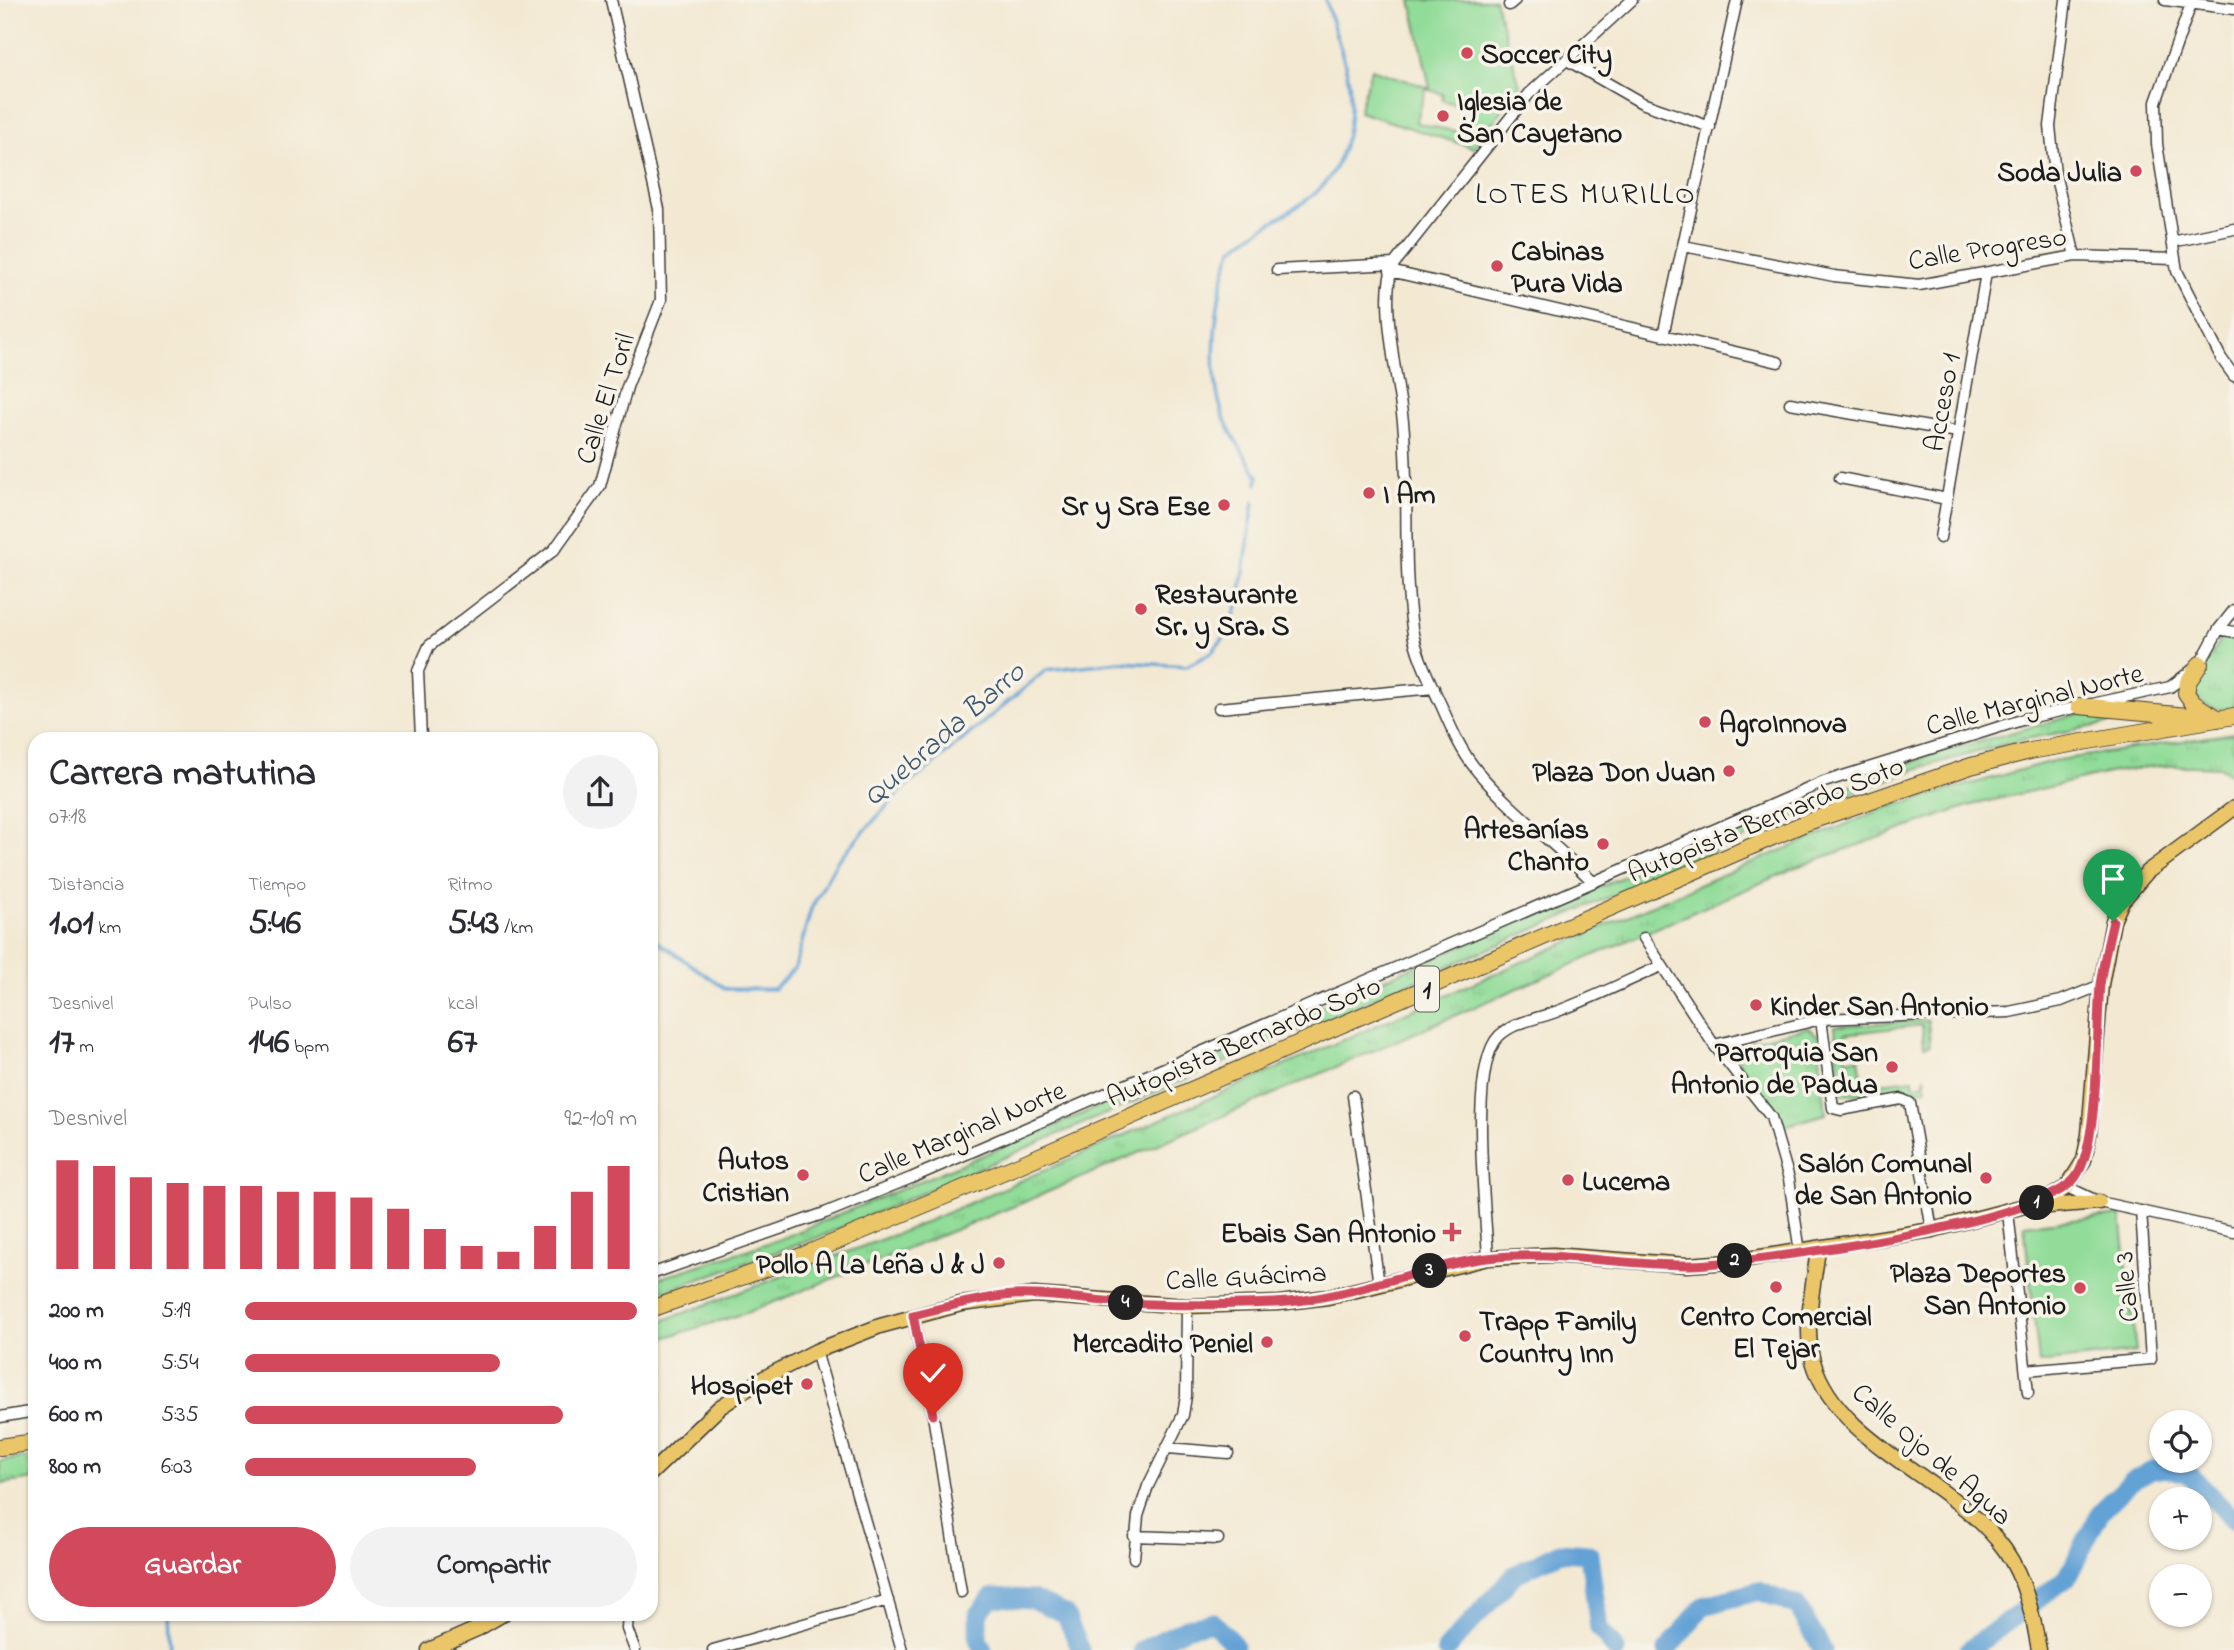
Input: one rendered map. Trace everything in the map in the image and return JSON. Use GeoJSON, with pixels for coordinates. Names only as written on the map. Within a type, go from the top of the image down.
{"type":"FeatureCollection","features":[{"type":"Feature","properties":{"kind":"highway"},"geometry":{"type":"LineString","coordinates":[[2200,664],[2188,682],[2186,693],[2193,703],[2229,718]]}},
{"type":"Feature","properties":{"kind":"highway"},"geometry":{"type":"LineString","coordinates":[[2079,706],[2229,718]]}},
{"type":"Feature","properties":{"kind":"highway","name":"Autopista Bernardo Soto"},"geometry":{"type":"LineString","coordinates":[[658,1307],[804,1255],[994,1176],[1805,823],[1972,766],[2029,751],[2229,718]]}},
{"type":"Feature","properties":{"kind":"highway"},"geometry":{"type":"LineString","coordinates":[[0,1447],[28,1443]]}},
{"type":"Feature","properties":{"kind":"main road"},"geometry":{"type":"LineString","coordinates":[[2067,1187],[2079,1172],[2089,1134],[2101,985],[2113,921],[2122,901],[2147,872],[2234,808]]}},
{"type":"Feature","properties":{"kind":"main road","name":"Calle Guácima"},"geometry":{"type":"LineString","coordinates":[[658,1466],[720,1407],[764,1378],[816,1351],[913,1315],[1016,1295],[1187,1306],[1279,1303],[1328,1297],[1488,1258],[1553,1255],[1687,1265],[1800,1252],[1932,1230],[2015,1211],[2043,1201],[2067,1187]]}},
{"type":"Feature","properties":{"kind":"main road"},"geometry":{"type":"LineString","coordinates":[[2015,1211],[2099,1202]]}},
{"type":"Feature","properties":{"kind":"main road","name":"Calle Ojo de Agua"},"geometry":{"type":"LineString","coordinates":[[1818,1249],[1810,1341],[1818,1375],[1827,1391],[1867,1434],[1969,1511],[1988,1529],[2004,1549],[2023,1583],[2039,1650]]}},
{"type":"Feature","properties":{"kind":"main road"},"geometry":{"type":"LineString","coordinates":[[429,1650],[449,1646],[491,1621]]}},
{"type":"Feature","properties":{"kind":"street","name":"Calle El Toril"},"geometry":{"type":"LineString","coordinates":[[421,732],[418,671],[429,646],[554,550],[600,486],[627,387],[661,300],[659,209],[611,0]]}},
{"type":"Feature","properties":{"kind":"street"},"geometry":{"type":"LineString","coordinates":[[1614,0],[1623,10]]}},
{"type":"Feature","properties":{"kind":"street"},"geometry":{"type":"LineString","coordinates":[[1594,881],[1550,838],[1500,796],[1476,770],[1458,742],[1434,688],[1412,627],[1405,450],[1390,323],[1392,268],[1501,126],[1529,94],[1632,0]]}},
{"type":"Feature","properties":{"kind":"street"},"geometry":{"type":"LineString","coordinates":[[1663,336],[1737,0]]}},
{"type":"Feature","properties":{"kind":"street"},"geometry":{"type":"LineString","coordinates":[[2066,0],[2050,126],[2055,174],[2075,256]]}},
{"type":"Feature","properties":{"kind":"street"},"geometry":{"type":"LineString","coordinates":[[2165,0],[2234,9]]}},
{"type":"Feature","properties":{"kind":"street"},"geometry":{"type":"LineString","coordinates":[[2191,4],[2160,88],[2154,116],[2174,259],[2180,281],[2234,376]]}},
{"type":"Feature","properties":{"kind":"street"},"geometry":{"type":"LineString","coordinates":[[1567,60],[1642,103],[1710,127]]}},
{"type":"Feature","properties":{"kind":"street"},"geometry":{"type":"LineString","coordinates":[[2172,242],[2234,229]]}},
{"type":"Feature","properties":{"kind":"street","name":"Calle Progreso"},"geometry":{"type":"LineString","coordinates":[[1684,246],[1877,282],[1919,285],[2075,256],[2174,259]]}},
{"type":"Feature","properties":{"kind":"street"},"geometry":{"type":"LineString","coordinates":[[1277,270],[1392,268],[1778,362]]}},
{"type":"Feature","properties":{"kind":"street","name":"Acceso 1"},"geometry":{"type":"LineString","coordinates":[[1940,538],[1986,273]]}},
{"type":"Feature","properties":{"kind":"street"},"geometry":{"type":"LineString","coordinates":[[1790,403],[1958,432]]}},
{"type":"Feature","properties":{"kind":"street"},"geometry":{"type":"LineString","coordinates":[[1840,478],[1947,499]]}},
{"type":"Feature","properties":{"kind":"street","name":"Calle Marginal Norte"},"geometry":{"type":"LineString","coordinates":[[658,1272],[850,1203],[1833,779],[1968,735],[2079,706],[2170,687],[2200,664],[2219,629],[2234,610]]}},
{"type":"Feature","properties":{"kind":"street"},"geometry":{"type":"LineString","coordinates":[[2219,629],[2234,632]]}},
{"type":"Feature","properties":{"kind":"street"},"geometry":{"type":"LineString","coordinates":[[1219,708],[1434,688]]}},
{"type":"Feature","properties":{"kind":"street"},"geometry":{"type":"LineString","coordinates":[[1644,938],[1714,1045],[1754,1092],[1776,1126],[1789,1179],[1800,1252]]}},
{"type":"Feature","properties":{"kind":"street"},"geometry":{"type":"LineString","coordinates":[[1488,1258],[1481,1121],[1485,1066],[1491,1045],[1511,1027],[1558,1012],[1661,966]]}},
{"type":"Feature","properties":{"kind":"street"},"geometry":{"type":"LineString","coordinates":[[1714,1045],[1821,1019],[2009,1012],[2061,1001],[2101,985]]}},
{"type":"Feature","properties":{"kind":"street"},"geometry":{"type":"LineString","coordinates":[[1821,1019],[1833,1108],[1841,1110],[1901,1100],[1910,1103],[1932,1230]]}},
{"type":"Feature","properties":{"kind":"street"},"geometry":{"type":"LineString","coordinates":[[1353,1096],[1379,1285]]}},
{"type":"Feature","properties":{"kind":"street"},"geometry":{"type":"LineString","coordinates":[[2067,1187],[2099,1202],[2234,1232]]}},
{"type":"Feature","properties":{"kind":"street"},"geometry":{"type":"LineString","coordinates":[[2015,1211],[2028,1393]]}},
{"type":"Feature","properties":{"kind":"street","name":"Calle 3"},"geometry":{"type":"LineString","coordinates":[[2026,1370],[2151,1359],[2141,1211]]}},
{"type":"Feature","properties":{"kind":"street"},"geometry":{"type":"LineString","coordinates":[[1134,1558],[1134,1536],[1148,1486],[1183,1415],[1186,1396],[1187,1306]]}},
{"type":"Feature","properties":{"kind":"street"},"geometry":{"type":"LineString","coordinates":[[913,1315],[933,1415],[961,1592]]}},
{"type":"Feature","properties":{"kind":"street"},"geometry":{"type":"LineString","coordinates":[[816,1351],[902,1650]]}},
{"type":"Feature","properties":{"kind":"street"},"geometry":{"type":"LineString","coordinates":[[0,1417],[28,1412]]}},
{"type":"Feature","properties":{"kind":"street"},"geometry":{"type":"LineString","coordinates":[[1168,1448],[1228,1453]]}},
{"type":"Feature","properties":{"kind":"street"},"geometry":{"type":"LineString","coordinates":[[1134,1536],[1218,1539]]}},
{"type":"Feature","properties":{"kind":"street"},"geometry":{"type":"LineString","coordinates":[[713,1650],[888,1600]]}},
{"type":"Feature","properties":{"kind":"street"},"geometry":{"type":"LineString","coordinates":[[628,1621],[627,1629],[635,1650]]}},
{"type":"Feature","properties":{"kind":"green space","name":"Soccer City"},"geometry":{"type":"Polygon","coordinates":[[[1411,0],[1495,0],[1520,86],[1474,148],[1359,112],[1371,69],[1430,88],[1411,0]],[[1426,89],[1416,123],[1464,133],[1471,109],[1442,100],[1443,94],[1426,89]]]}},
{"type":"Feature","properties":{"kind":"green space"},"geometry":{"type":"Polygon","coordinates":[[[2222,635],[2234,636],[2234,709],[2209,707],[2193,689],[2222,635]]]}},
{"type":"Feature","properties":{"kind":"green space"},"geometry":{"type":"Polygon","coordinates":[[[2082,713],[2139,718],[2020,740],[1919,768],[1832,801],[822,1236],[658,1294],[658,1279],[780,1239],[1082,1114],[1228,1046],[1730,831],[1927,756],[2082,713]]]}},
{"type":"Feature","properties":{"kind":"green space"},"geometry":{"type":"Polygon","coordinates":[[[2234,733],[2234,776],[2219,767],[2194,766],[2155,766],[2113,772],[1968,806],[1802,865],[1027,1201],[749,1312],[658,1340],[658,1322],[912,1228],[1719,876],[1886,808],[2052,761],[2234,733]]]}},
{"type":"Feature","properties":{"kind":"green space"},"geometry":{"type":"Polygon","coordinates":[[[1928,1020],[1930,1045],[1924,1046],[1922,1025],[1844,1034],[1847,1059],[1859,1058],[1863,1085],[1913,1079],[1914,1085],[1923,1084],[1925,1076],[1927,1089],[1844,1095],[1840,1091],[1835,1026],[1928,1020]]]}},
{"type":"Feature","properties":{"kind":"green space"},"geometry":{"type":"Polygon","coordinates":[[[1808,1027],[1818,1036],[1826,1114],[1784,1126],[1740,1064],[1736,1052],[1740,1044],[1808,1027]]]}},
{"type":"Feature","properties":{"kind":"green space","name":"Plaza Deportes San Antonio"},"geometry":{"type":"Polygon","coordinates":[[[2121,1215],[2136,1352],[2039,1363],[2024,1225],[2121,1215]]]}},
{"type":"Feature","properties":{"kind":"green space"},"geometry":{"type":"Polygon","coordinates":[[[28,1457],[28,1480],[0,1484],[0,1461],[28,1457]]]}},
{"type":"Feature","properties":{"kind":"waterway","name":"Quebrada Barro"},"geometry":{"type":"LineString","coordinates":[[1257,484],[1258,476],[1228,427],[1219,401],[1214,358],[1217,311],[1232,250],[1320,189],[1330,176],[1344,147],[1350,115],[1349,83],[1326,0]]}},
{"type":"Feature","properties":{"kind":"waterway","name":"Quebrada Barro"},"geometry":{"type":"LineString","coordinates":[[658,942],[726,989],[774,989],[795,968],[811,909],[837,861],[900,792],[1046,670],[1120,662],[1187,666],[1212,652],[1227,634],[1240,599],[1254,501]]}},
{"type":"Feature","properties":{"kind":"waterway"},"geometry":{"type":"LineString","coordinates":[[1969,1650],[2067,1578],[2101,1511],[2131,1482],[2152,1470],[2168,1468],[2189,1474],[2234,1520]]}},
{"type":"Feature","properties":{"kind":"waterway"},"geometry":{"type":"LineString","coordinates":[[1446,1650],[1514,1575],[1560,1552],[1589,1554],[1599,1628],[1616,1650]]}},
{"type":"Feature","properties":{"kind":"waterway"},"geometry":{"type":"LineString","coordinates":[[1667,1650],[1703,1606],[1759,1591],[1797,1606],[1823,1650]]}},
{"type":"Feature","properties":{"kind":"waterway"},"geometry":{"type":"LineString","coordinates":[[983,1650],[978,1639],[978,1614],[992,1597],[1032,1599],[1065,1614],[1081,1650]]}},
{"type":"Feature","properties":{"kind":"waterway","name":"Quebrada Barro"},"geometry":{"type":"LineString","coordinates":[[168,1621],[170,1650]]}},
{"type":"Feature","properties":{"kind":"waterway"},"geometry":{"type":"LineString","coordinates":[[1142,1650],[1186,1628],[1213,1622],[1234,1645],[1233,1650]]}},
{"type":"Feature","properties":{"kind":"place","name":"Soccer City"},"geometry":{"type":"Point","coordinates":[1467,53]}},
{"type":"Feature","properties":{"kind":"place","name":"Iglesia de San Cayetano"},"geometry":{"type":"Point","coordinates":[1443,116]}},
{"type":"Feature","properties":{"kind":"place","name":"Soda Julia"},"geometry":{"type":"Point","coordinates":[2136,171]}},
{"type":"Feature","properties":{"kind":"place","name":"Cabinas Pura Vida"},"geometry":{"type":"Point","coordinates":[1497,266]}},
{"type":"Feature","properties":{"kind":"place","name":"I Am"},"geometry":{"type":"Point","coordinates":[1369,493]}},
{"type":"Feature","properties":{"kind":"place","name":"Sr y Sra Ese"},"geometry":{"type":"Point","coordinates":[1224,505]}},
{"type":"Feature","properties":{"kind":"place","name":"Restaurante Sr. y Sra. S"},"geometry":{"type":"Point","coordinates":[1141,609]}},
{"type":"Feature","properties":{"kind":"place","name":"AgroInnova"},"geometry":{"type":"Point","coordinates":[1705,722]}},
{"type":"Feature","properties":{"kind":"place","name":"Plaza Don Juan"},"geometry":{"type":"Point","coordinates":[1729,771]}},
{"type":"Feature","properties":{"kind":"place","name":"Artesanías Chanto"},"geometry":{"type":"Point","coordinates":[1603,844]}},
{"type":"Feature","properties":{"kind":"place","name":"Kinder San Antonio"},"geometry":{"type":"Point","coordinates":[1756,1005]}},
{"type":"Feature","properties":{"kind":"place","name":"Parroquia San Antonio de Padua"},"geometry":{"type":"Point","coordinates":[1892,1067]}},
{"type":"Feature","properties":{"kind":"place","name":"Autos Cristian"},"geometry":{"type":"Point","coordinates":[803,1175]}},
{"type":"Feature","properties":{"kind":"place","name":"Salón Comunal de San Antonio"},"geometry":{"type":"Point","coordinates":[1986,1178]}},
{"type":"Feature","properties":{"kind":"place","name":"Lucema"},"geometry":{"type":"Point","coordinates":[1568,1180]}},
{"type":"Feature","properties":{"kind":"place","name":"Ebais San Antonio"},"geometry":{"type":"Point","coordinates":[1452,1232]}},
{"type":"Feature","properties":{"kind":"place","name":"Pollo A La Leña J & J"},"geometry":{"type":"Point","coordinates":[999,1263]}},
{"type":"Feature","properties":{"kind":"place","name":"Centro Comercial El Tejar"},"geometry":{"type":"Point","coordinates":[1776,1287]}},
{"type":"Feature","properties":{"kind":"place","name":"Plaza Deportes San Antonio"},"geometry":{"type":"Point","coordinates":[2080,1288]}},
{"type":"Feature","properties":{"kind":"place","name":"Trapp Family Country Inn"},"geometry":{"type":"Point","coordinates":[1465,1336]}},
{"type":"Feature","properties":{"kind":"place","name":"Mercadito Peniel"},"geometry":{"type":"Point","coordinates":[1267,1342]}},
{"type":"Feature","properties":{"kind":"place","name":"Hospipet"},"geometry":{"type":"Point","coordinates":[807,1384]}},
{"type":"Feature","properties":{"kind":"district","name":"LOTES MURILLO"},"geometry":{"type":"Point","coordinates":[1586,193]}},
{"type":"Feature","properties":{"kind":"route"},"geometry":{"type":"LineString","coordinates":[[933,1415],[913,1315],[996,1297],[1058,1296],[1187,1306],[1279,1303],[1328,1297],[1488,1258],[1553,1255],[1687,1265],[1728,1262],[1932,1230],[2043,1201],[2074,1180],[2084,1160],[2089,1134],[2101,985],[2113,921]]}}]}
